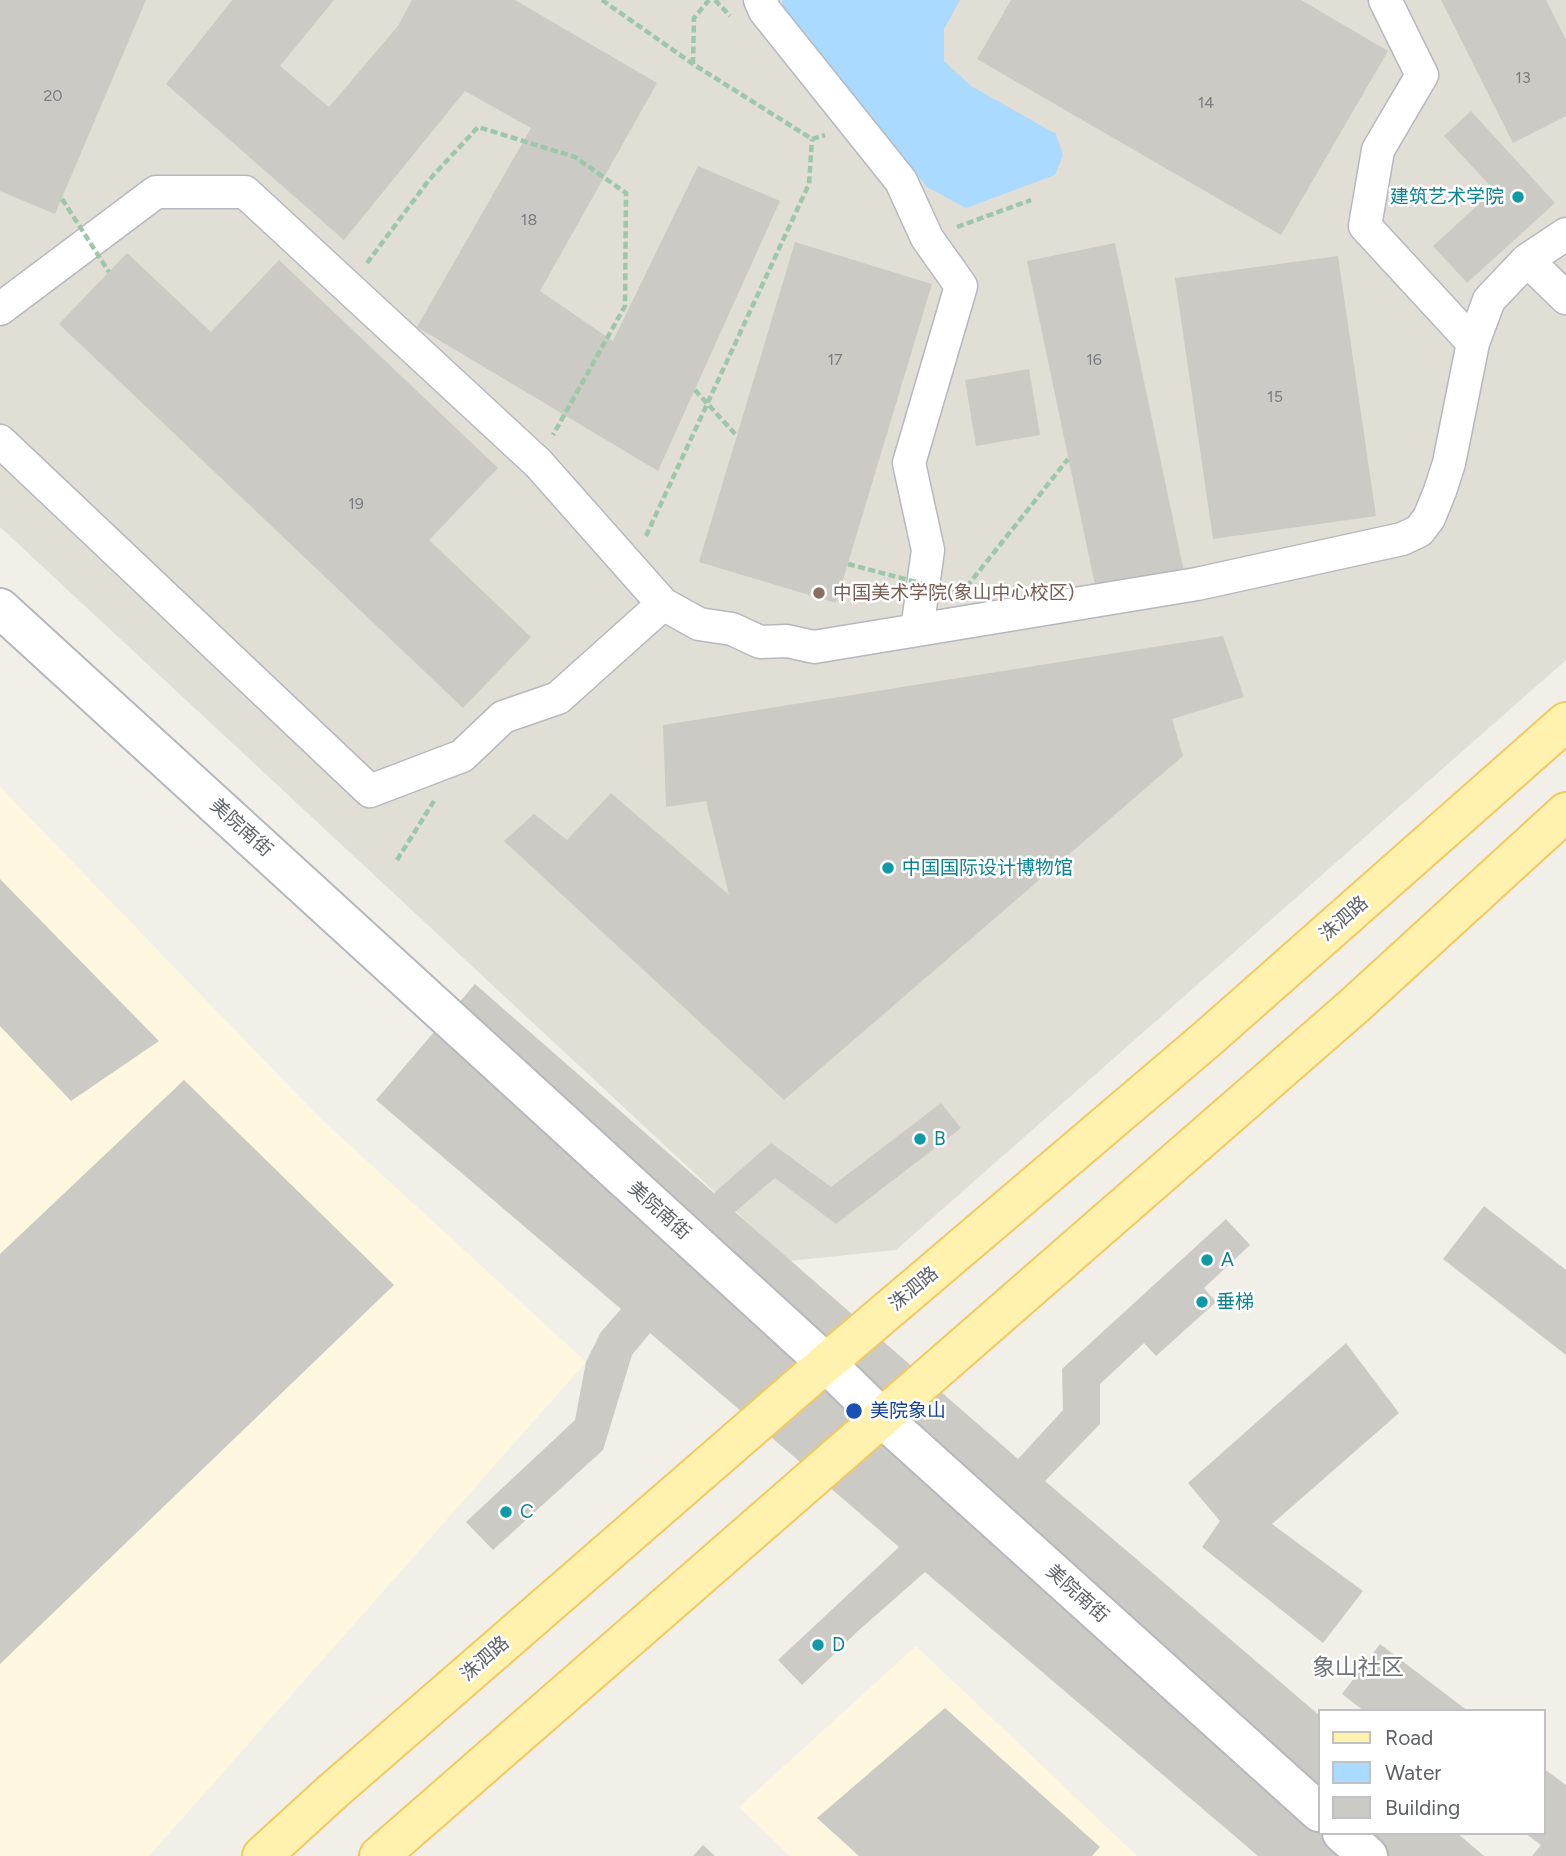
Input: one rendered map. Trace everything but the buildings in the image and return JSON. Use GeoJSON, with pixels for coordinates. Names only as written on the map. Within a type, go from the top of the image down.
{"type":"FeatureCollection","features":[{"type":"Feature","properties":{"kind":"main road","name":"洙泗路"},"geometry":{"type":"LineString","coordinates":[[262,1856],[332,1792],[826,1363],[1218,1030],[1566,722]]}},
{"type":"Feature","properties":{"kind":"main road"},"geometry":{"type":"LineString","coordinates":[[379,1856],[1354,1006],[1566,813]]}},
{"type":"Feature","properties":{"kind":"street"},"geometry":{"type":"LineString","coordinates":[[760,0],[765,11],[901,181],[927,238],[961,286],[909,463],[928,550],[917,630]]}},
{"type":"Feature","properties":{"kind":"street"},"geometry":{"type":"LineString","coordinates":[[1385,0],[1422,75],[1378,150],[1365,226],[1473,343]]}},
{"type":"Feature","properties":{"kind":"street"},"geometry":{"type":"LineString","coordinates":[[0,309],[156,192],[246,192],[538,463],[663,604],[699,625],[732,629],[760,642],[787,641],[814,647],[1197,584],[1402,539],[1419,531],[1429,518],[1449,463],[1473,343],[1489,300],[1527,260],[1566,234]]}},
{"type":"Feature","properties":{"kind":"street"},"geometry":{"type":"LineString","coordinates":[[1527,260],[1566,298]]}},
{"type":"Feature","properties":{"kind":"street"},"geometry":{"type":"LineString","coordinates":[[0,441],[370,791],[463,756],[503,717],[558,698],[663,604]]}},
{"type":"Feature","properties":{"kind":"street","name":"美院南街"},"geometry":{"type":"LineString","coordinates":[[0,608],[826,1363],[881,1417],[1318,1811]]}},
{"type":"Feature","properties":{"kind":"street"},"geometry":{"type":"LineString","coordinates":[[1344,1835],[1368,1856]]}},
{"type":"Feature","properties":{"kind":"path"},"geometry":{"type":"LineString","coordinates":[[602,0],[693,64],[812,139],[856,126]]}},
{"type":"Feature","properties":{"kind":"path"},"geometry":{"type":"LineString","coordinates":[[693,64],[694,18],[709,0]]}},
{"type":"Feature","properties":{"kind":"path"},"geometry":{"type":"LineString","coordinates":[[348,287],[429,180],[478,127],[575,157],[626,192],[625,306],[538,463]]}},
{"type":"Feature","properties":{"kind":"path"},"geometry":{"type":"LineString","coordinates":[[631,569],[809,184],[812,139]]}},
{"type":"Feature","properties":{"kind":"path"},"geometry":{"type":"LineString","coordinates":[[62,199],[109,272]]}},
{"type":"Feature","properties":{"kind":"path"},"geometry":{"type":"LineString","coordinates":[[927,238],[1031,200]]}},
{"type":"Feature","properties":{"kind":"path"},"geometry":{"type":"LineString","coordinates":[[695,390],[737,436]]}},
{"type":"Feature","properties":{"kind":"path"},"geometry":{"type":"LineString","coordinates":[[848,564],[961,594],[1068,458]]}},
{"type":"Feature","properties":{"kind":"path"},"geometry":{"type":"LineString","coordinates":[[397,860],[463,756]]}},
{"type":"Feature","properties":{"kind":"shaded area","name":"中国美术学院(象山中心校区)"},"geometry":{"type":"Polygon","coordinates":[[[0,0],[1566,0],[1566,660],[896,1250],[789,1261],[0,527],[0,0]]]}},
{"type":"Feature","properties":{"kind":"shaded area"},"geometry":{"type":"Polygon","coordinates":[[[0,787],[319,1117],[586,1362],[149,1856],[0,1856],[0,787]]]}},
{"type":"Feature","properties":{"kind":"shaded area"},"geometry":{"type":"Polygon","coordinates":[[[916,1646],[1137,1856],[790,1856],[739,1807],[916,1646]]]}},
{"type":"Feature","properties":{"kind":"water"},"geometry":{"type":"Polygon","coordinates":[[[782,0],[960,0],[944,29],[944,61],[971,86],[1056,134],[1063,155],[1055,175],[966,208],[927,187],[785,15],[782,0]]]}},
{"type":"Feature","properties":{"kind":"place","name":"建筑艺术学院"},"geometry":{"type":"Point","coordinates":[1518,197]}},
{"type":"Feature","properties":{"kind":"place","name":"中国美术学院(象山中心校区)"},"geometry":{"type":"Point","coordinates":[819,593]}},
{"type":"Feature","properties":{"kind":"place","name":"中国国际设计博物馆"},"geometry":{"type":"Point","coordinates":[888,868]}},
{"type":"Feature","properties":{"kind":"place","name":"B"},"geometry":{"type":"Point","coordinates":[920,1139]}},
{"type":"Feature","properties":{"kind":"place","name":"A"},"geometry":{"type":"Point","coordinates":[1207,1260]}},
{"type":"Feature","properties":{"kind":"place","name":"垂梯"},"geometry":{"type":"Point","coordinates":[1202,1302]}},
{"type":"Feature","properties":{"kind":"place","name":"美院象山"},"geometry":{"type":"Point","coordinates":[854,1411]}},
{"type":"Feature","properties":{"kind":"place","name":"C"},"geometry":{"type":"Point","coordinates":[506,1512]}},
{"type":"Feature","properties":{"kind":"place","name":"D"},"geometry":{"type":"Point","coordinates":[818,1645]}},
{"type":"Feature","properties":{"kind":"district","name":"象山社区"},"geometry":{"type":"Point","coordinates":[1358,1668]}}]}
